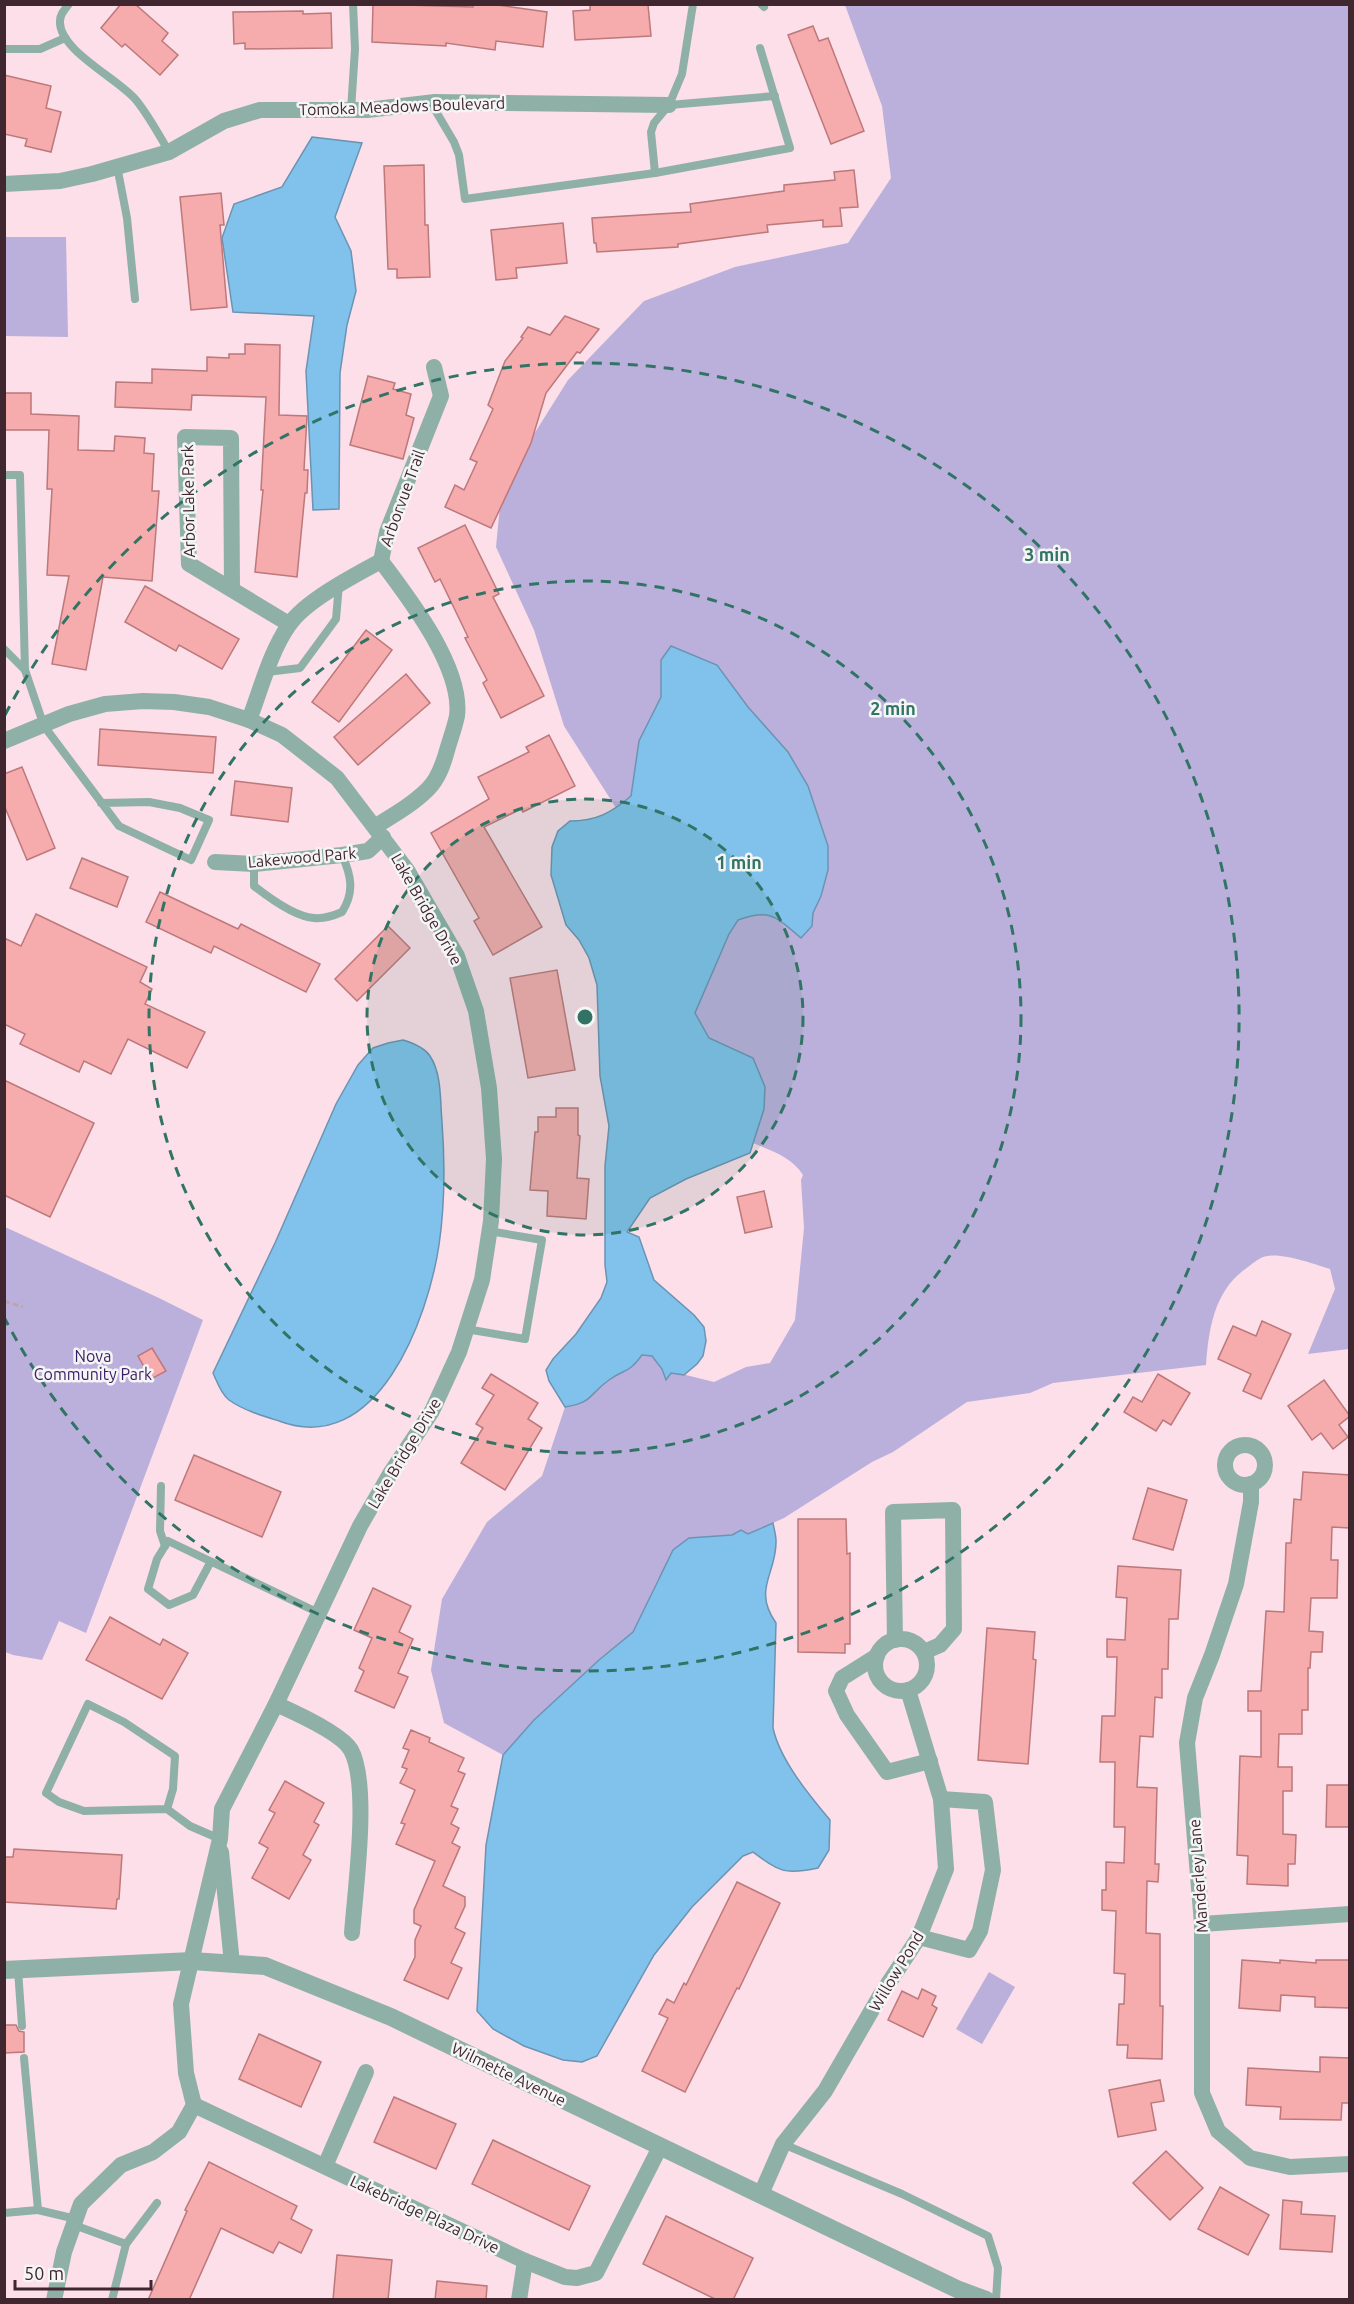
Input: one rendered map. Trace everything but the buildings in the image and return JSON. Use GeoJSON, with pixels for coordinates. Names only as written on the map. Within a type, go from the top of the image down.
{"type":"FeatureCollection","features":[{"type":"Feature","properties":{"kind":"street","name":"Tomoka Meadows Boulevard"},"geometry":{"type":"LineString","coordinates":[[4,184],[60,181],[170,152],[224,120],[260,110],[351,110],[431,103],[669,105]]}},
{"type":"Feature","properties":{"kind":"street","name":"Arborvue Trail"},"geometry":{"type":"LineString","coordinates":[[249,720],[267,672],[289,624],[339,584],[381,561],[387,532],[441,396],[434,368]]}},
{"type":"Feature","properties":{"kind":"street","name":"Arbor Lake Park"},"geometry":{"type":"LineString","coordinates":[[232,588],[231,438],[185,437],[189,564],[289,624]]}},
{"type":"Feature","properties":{"kind":"street","name":"Lakewood Park"},"geometry":{"type":"LineString","coordinates":[[215,862],[254,864],[368,851],[380,832],[430,788],[440,772],[457,716],[456,695],[449,673],[425,621],[381,561]]}},
{"type":"Feature","properties":{"kind":"street","name":"Lake Bridge Drive"},"geometry":{"type":"LineString","coordinates":[[4,741],[69,714],[105,704],[144,701],[174,702],[208,707],[249,720],[282,735],[338,778],[407,870],[457,956],[476,1011],[489,1088],[494,1159],[489,1231],[482,1280],[459,1352],[432,1411],[390,1474],[360,1526],[276,1704],[222,1809],[220,1839],[192,1961]]}},
{"type":"Feature","properties":{"kind":"street","name":"Manderley Lane"},"geometry":{"type":"LineString","coordinates":[[1251,1485],[1251,1502],[1236,1584],[1195,1698],[1187,1743],[1202,1924],[1202,2093],[1218,2131],[1250,2158],[1290,2167],[1350,2164]]}},
{"type":"Feature","properties":{"kind":"street"},"geometry":{"type":"LineString","coordinates":[[895,1640],[893,1512],[953,1510],[954,1629],[940,1645],[924,1652]]}},
{"type":"Feature","properties":{"kind":"street"},"geometry":{"type":"LineString","coordinates":[[877,1656],[877,1673],[881,1681],[895,1690],[908,1690],[919,1684],[924,1677],[927,1660],[924,1652],[912,1641],[895,1640],[881,1649],[877,1656],[842,1678],[836,1691],[847,1715],[887,1772],[930,1761]]}},
{"type":"Feature","properties":{"kind":"street","name":"Willow Pond"},"geometry":{"type":"LineString","coordinates":[[760,2194],[783,2144],[825,2091],[880,1996],[918,1937],[946,1869],[941,1799],[908,1690]]}},
{"type":"Feature","properties":{"kind":"street"},"geometry":{"type":"LineString","coordinates":[[276,1704],[317,1723],[350,1748],[357,1766],[361,1816],[352,1934]]}},
{"type":"Feature","properties":{"kind":"street"},"geometry":{"type":"LineString","coordinates":[[918,1937],[969,1950],[980,1931],[993,1870],[985,1802],[941,1799]]}},
{"type":"Feature","properties":{"kind":"street"},"geometry":{"type":"LineString","coordinates":[[220,1839],[232,1964]]}},
{"type":"Feature","properties":{"kind":"street"},"geometry":{"type":"LineString","coordinates":[[1202,1924],[1350,1914]]}},
{"type":"Feature","properties":{"kind":"street"},"geometry":{"type":"LineString","coordinates":[[54,2300],[64,2252],[81,2204],[121,2165],[153,2152],[179,2132],[194,2105],[186,2073],[181,2004],[192,1961]]}},
{"type":"Feature","properties":{"kind":"street","name":"Wilmette Avenue"},"geometry":{"type":"LineString","coordinates":[[11,1970],[192,1961],[265,1966],[391,2017],[660,2147],[986,2300]]}},
{"type":"Feature","properties":{"kind":"street"},"geometry":{"type":"LineString","coordinates":[[326,2166],[366,2072]]}},
{"type":"Feature","properties":{"kind":"street","name":"Lakebridge Plaza Drive"},"geometry":{"type":"LineString","coordinates":[[194,2105],[525,2261],[565,2277],[577,2278],[596,2273],[660,2147]]}},
{"type":"Feature","properties":{"kind":"street"},"geometry":{"type":"LineString","coordinates":[[519,2300],[525,2261]]}},
{"type":"Feature","properties":{"kind":"lane"},"geometry":{"type":"LineString","coordinates":[[69,4],[62,12],[60,21],[69,44],[135,99],[170,152]]}},
{"type":"Feature","properties":{"kind":"lane"},"geometry":{"type":"LineString","coordinates":[[351,110],[355,49],[353,4]]}},
{"type":"Feature","properties":{"kind":"lane"},"geometry":{"type":"LineString","coordinates":[[655,173],[651,132],[654,123],[669,105],[682,74],[693,4]]}},
{"type":"Feature","properties":{"kind":"lane"},"geometry":{"type":"LineString","coordinates":[[4,49],[40,49],[65,38]]}},
{"type":"Feature","properties":{"kind":"lane"},"geometry":{"type":"LineString","coordinates":[[431,103],[454,141],[459,155],[465,199],[655,173],[790,148],[760,48]]}},
{"type":"Feature","properties":{"kind":"lane"},"geometry":{"type":"LineString","coordinates":[[669,105],[775,96]]}},
{"type":"Feature","properties":{"kind":"lane"},"geometry":{"type":"LineString","coordinates":[[117,166],[127,218],[135,299]]}},
{"type":"Feature","properties":{"kind":"lane"},"geometry":{"type":"LineString","coordinates":[[4,475],[20,475],[25,670],[44,726],[101,803],[119,826],[191,860],[209,820],[180,808],[149,802],[101,803]]}},
{"type":"Feature","properties":{"kind":"lane"},"geometry":{"type":"LineString","coordinates":[[267,672],[300,668],[336,620],[339,584]]}},
{"type":"Feature","properties":{"kind":"lane"},"geometry":{"type":"LineString","coordinates":[[4,650],[25,670]]}},
{"type":"Feature","properties":{"kind":"lane"},"geometry":{"type":"LineString","coordinates":[[254,864],[254,886],[272,900],[312,918],[329,917],[342,912],[351,893],[349,870],[342,855]]}},
{"type":"Feature","properties":{"kind":"lane"},"geometry":{"type":"LineString","coordinates":[[466,1329],[525,1339],[542,1240],[489,1231]]}},
{"type":"Feature","properties":{"kind":"lane"},"geometry":{"type":"LineString","coordinates":[[161,1486],[160,1531],[165,1546]]}},
{"type":"Feature","properties":{"kind":"lane"},"geometry":{"type":"LineString","coordinates":[[210,1563],[194,1596],[169,1605],[148,1588],[157,1559],[168,1541],[319,1613]]}},
{"type":"Feature","properties":{"kind":"lane"},"geometry":{"type":"LineString","coordinates":[[166,1809],[173,1789],[175,1756],[124,1722],[88,1704],[46,1793],[59,1802],[84,1811],[166,1809],[190,1826],[220,1839]]}},
{"type":"Feature","properties":{"kind":"lane"},"geometry":{"type":"LineString","coordinates":[[11,1970],[22,2026]]}},
{"type":"Feature","properties":{"kind":"lane"},"geometry":{"type":"LineString","coordinates":[[24,2058],[38,2210]]}},
{"type":"Feature","properties":{"kind":"lane"},"geometry":{"type":"LineString","coordinates":[[783,2144],[902,2194],[987,2236],[998,2268],[996,2300]]}},
{"type":"Feature","properties":{"kind":"lane"},"geometry":{"type":"LineString","coordinates":[[112,2300],[126,2244],[157,2203]]}},
{"type":"Feature","properties":{"kind":"lane"},"geometry":{"type":"LineString","coordinates":[[4,2213],[38,2210],[75,2222],[126,2244]]}},
{"type":"Feature","properties":{"kind":"path"},"geometry":{"type":"LineString","coordinates":[[4,1301],[23,1306]]}},
{"type":"Feature","properties":{"kind":"green space"},"geometry":{"type":"Polygon","coordinates":[[[845,5],[1349,5],[1349,1349],[1308,1354],[1335,1289],[1330,1269],[1287,1257],[1261,1258],[1237,1276],[1221,1298],[1215,1311],[1209,1337],[1206,1365],[1053,1383],[1030,1393],[967,1402],[893,1452],[872,1462],[784,1518],[748,1534],[741,1531],[732,1535],[717,1536],[658,1579],[633,1632],[534,1720],[503,1755],[444,1723],[431,1670],[442,1599],[487,1522],[542,1476],[565,1407],[586,1400],[609,1380],[630,1368],[641,1354],[652,1356],[662,1369],[714,1382],[746,1367],[770,1363],[795,1320],[804,1228],[801,1180],[803,1175],[787,1159],[753,1143],[764,1109],[753,1058],[709,1038],[695,1013],[729,934],[738,920],[766,915],[779,920],[801,937],[812,926],[813,913],[821,896],[817,815],[808,786],[788,752],[748,707],[717,665],[661,660],[661,697],[639,741],[631,796],[616,808],[564,726],[534,630],[496,547],[502,485],[568,380],[644,301],[735,267],[848,243],[891,178],[882,106],[845,5]]]}},
{"type":"Feature","properties":{"kind":"green space"},"geometry":{"type":"Polygon","coordinates":[[[4,237],[66,237],[68,337],[5,336],[4,237]]]}},
{"type":"Feature","properties":{"kind":"green space","name":"Nova Community Park"},"geometry":{"type":"Polygon","coordinates":[[[5,1227],[203,1320],[86,1633],[59,1621],[42,1660],[5,1652],[5,1227]]]}},
{"type":"Feature","properties":{"kind":"green space"},"geometry":{"type":"Polygon","coordinates":[[[989,1972],[1015,1987],[982,2044],[956,2029],[989,1972]]]}},
{"type":"Feature","properties":{"kind":"water"},"geometry":{"type":"Polygon","coordinates":[[[312,137],[362,143],[335,217],[351,251],[356,291],[347,325],[340,373],[339,509],[313,510],[306,371],[314,316],[233,312],[222,238],[234,204],[282,187],[312,137]]]}},
{"type":"Feature","properties":{"kind":"water"},"geometry":{"type":"Polygon","coordinates":[[[671,646],[717,665],[748,707],[788,752],[808,786],[828,846],[828,870],[821,896],[813,913],[812,926],[801,938],[779,920],[766,915],[749,916],[738,920],[729,934],[695,1013],[709,1038],[753,1058],[765,1087],[764,1109],[750,1153],[686,1179],[650,1198],[627,1232],[639,1237],[654,1280],[694,1315],[704,1327],[706,1341],[703,1356],[684,1375],[671,1373],[666,1380],[662,1369],[652,1356],[642,1355],[630,1368],[609,1380],[586,1400],[565,1407],[549,1381],[546,1370],[576,1334],[601,1298],[607,1282],[605,1166],[609,1126],[600,1076],[597,985],[589,958],[579,940],[566,925],[551,875],[552,847],[558,831],[570,821],[603,815],[631,796],[639,741],[661,697],[661,660],[671,646]]]}},
{"type":"Feature","properties":{"kind":"water"},"geometry":{"type":"Polygon","coordinates":[[[403,1040],[425,1050],[437,1071],[444,1153],[439,1245],[433,1275],[410,1343],[392,1374],[370,1401],[344,1419],[314,1427],[279,1421],[247,1410],[226,1397],[219,1388],[213,1373],[275,1243],[336,1104],[358,1065],[373,1048],[403,1040]]]}},
{"type":"Feature","properties":{"kind":"water"},"geometry":{"type":"Polygon","coordinates":[[[773,1523],[776,1539],[775,1552],[767,1581],[766,1600],[776,1623],[773,1728],[789,1765],[830,1820],[829,1850],[818,1868],[797,1871],[776,1868],[753,1852],[743,1856],[692,1907],[654,1955],[597,2056],[582,2062],[563,2060],[524,2046],[493,2029],[477,2011],[486,1845],[503,1755],[534,1720],[633,1632],[673,1550],[689,1538],[732,1535],[741,1530],[748,1534],[773,1523]]]}}]}
